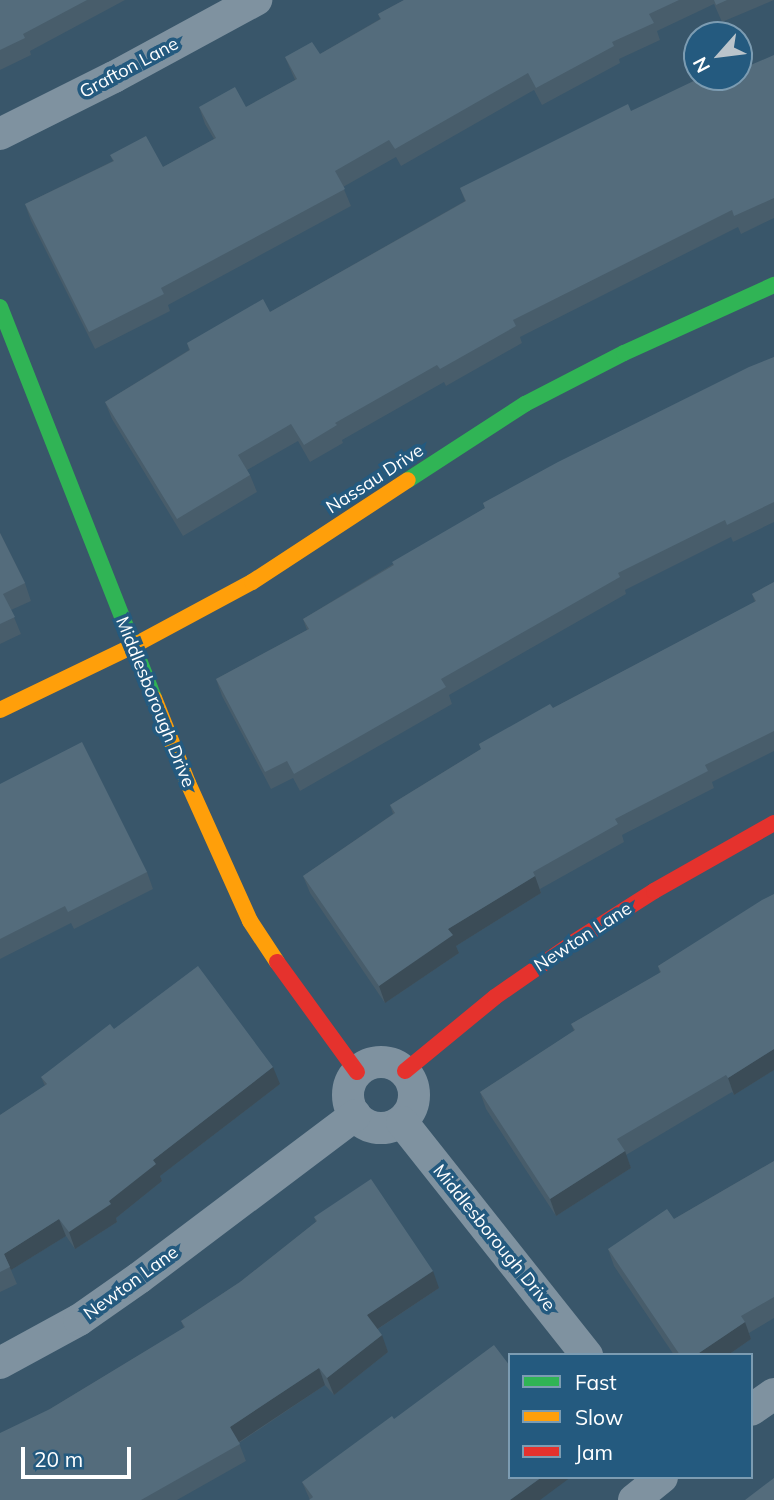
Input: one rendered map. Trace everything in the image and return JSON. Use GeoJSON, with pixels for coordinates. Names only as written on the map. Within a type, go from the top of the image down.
{"type":"FeatureCollection","features":[{"type":"Feature","properties":{"kind":"street","name":"Grafton Lane"},"geometry":{"type":"LineString","coordinates":[[0,134],[114,77],[256,0]]}},
{"type":"Feature","properties":{"kind":"street","name":"Nassau Drive"},"geometry":{"type":"LineString","coordinates":[[0,710],[133,646],[252,582],[525,404],[635,348],[774,285]]}},
{"type":"Feature","properties":{"kind":"street","name":"Middlesborough Drive"},"geometry":{"type":"LineString","coordinates":[[0,307],[188,783],[250,921],[293,986],[357,1072]]}},
{"type":"Feature","properties":{"kind":"street","name":"Newton Lane"},"geometry":{"type":"LineString","coordinates":[[405,1071],[495,997],[574,942],[654,891],[774,822]]}},
{"type":"Feature","properties":{"kind":"street"},"geometry":{"type":"LineString","coordinates":[[386,1061],[405,1071],[415,1091],[414,1103],[402,1122],[382,1128],[372,1127],[355,1115],[348,1098],[351,1079],[357,1072],[366,1065],[386,1061]]}},
{"type":"Feature","properties":{"kind":"street","name":"Newton Lane"},"geometry":{"type":"LineString","coordinates":[[0,1363],[89,1313],[355,1115]]}},
{"type":"Feature","properties":{"kind":"street","name":"Middlesborough Drive"},"geometry":{"type":"LineString","coordinates":[[402,1122],[585,1353]]}},
{"type":"Feature","properties":{"kind":"street"},"geometry":{"type":"LineString","coordinates":[[753,1409],[774,1394]]}},
{"type":"Feature","properties":{"kind":"street"},"geometry":{"type":"LineString","coordinates":[[634,1500],[660,1479]]}},
{"type":"Feature","properties":{"kind":"building"},"geometry":{"type":"Polygon","coordinates":[[[0,0],[87,0],[23,34],[25,38],[0,50],[0,0]]]}},
{"type":"Feature","properties":{"kind":"building"},"geometry":{"type":"Polygon","coordinates":[[[404,0],[679,0],[649,14],[654,23],[612,42],[614,46],[536,88],[528,73],[395,149],[389,140],[335,171],[345,189],[161,288],[164,294],[89,332],[25,204],[114,161],[110,155],[146,136],[163,167],[216,138],[199,107],[235,87],[246,107],[297,79],[285,57],[312,42],[320,54],[381,19],[378,14],[404,0]]]}},
{"type":"Feature","properties":{"kind":"building"},"geometry":{"type":"Polygon","coordinates":[[[714,0],[727,0],[716,5],[714,0]]]}},
{"type":"Feature","properties":{"kind":"building"},"geometry":{"type":"Polygon","coordinates":[[[774,55],[774,198],[734,216],[732,210],[513,320],[516,326],[440,369],[437,365],[335,423],[337,425],[304,445],[291,424],[238,455],[250,475],[177,519],[105,402],[190,350],[187,343],[263,299],[270,312],[466,201],[460,188],[628,104],[631,111],[683,86],[683,91],[753,91],[753,64],[774,55]]]}},
{"type":"Feature","properties":{"kind":"building"},"geometry":{"type":"Polygon","coordinates":[[[774,357],[774,502],[727,525],[725,520],[618,573],[620,577],[441,679],[446,687],[294,774],[287,761],[265,772],[216,679],[309,629],[303,619],[394,565],[392,562],[485,508],[483,503],[558,462],[774,357]]]}},
{"type":"Feature","properties":{"kind":"building"},"geometry":{"type":"Polygon","coordinates":[[[0,533],[25,583],[3,594],[15,617],[0,624],[0,533]]]}},
{"type":"Feature","properties":{"kind":"building"},"geometry":{"type":"Polygon","coordinates":[[[774,582],[774,731],[705,765],[708,771],[615,819],[618,824],[533,872],[535,876],[448,929],[453,935],[379,986],[303,876],[395,813],[390,805],[481,749],[479,744],[550,704],[553,708],[756,601],[752,594],[774,582]]]}},
{"type":"Feature","properties":{"kind":"building"},"geometry":{"type":"Polygon","coordinates":[[[82,742],[147,872],[68,912],[65,906],[0,939],[0,784],[82,742]]]}},
{"type":"Feature","properties":{"kind":"building"},"geometry":{"type":"Polygon","coordinates":[[[774,894],[774,1049],[728,1078],[726,1075],[617,1139],[625,1151],[550,1199],[480,1092],[575,1030],[571,1024],[661,972],[658,966],[774,894]]]}},
{"type":"Feature","properties":{"kind":"building"},"geometry":{"type":"Polygon","coordinates":[[[198,966],[273,1067],[153,1160],[156,1164],[109,1201],[111,1204],[69,1232],[59,1219],[4,1254],[10,1267],[0,1272],[0,1115],[47,1084],[41,1077],[110,1024],[114,1029],[198,966]]]}},
{"type":"Feature","properties":{"kind":"building"},"geometry":{"type":"Polygon","coordinates":[[[774,1161],[774,1297],[741,1316],[745,1322],[699,1353],[679,1353],[608,1249],[667,1209],[674,1219],[774,1161]]]}},
{"type":"Feature","properties":{"kind":"building"},"geometry":{"type":"Polygon","coordinates":[[[371,1179],[433,1271],[367,1315],[382,1335],[327,1378],[319,1368],[230,1427],[240,1444],[141,1500],[0,1500],[0,1433],[50,1409],[185,1327],[181,1321],[240,1282],[317,1221],[314,1217],[371,1179]]]}},
{"type":"Feature","properties":{"kind":"building"},"geometry":{"type":"Polygon","coordinates":[[[494,1345],[508,1363],[508,1479],[539,1479],[510,1500],[309,1500],[313,1497],[302,1482],[392,1416],[394,1419],[494,1345]]]}},
{"type":"Feature","properties":{"kind":"building"},"geometry":{"type":"Polygon","coordinates":[[[774,1478],[774,1500],[745,1500],[774,1478]]]}},
{"type":"Feature","properties":{"kind":"traffic: fast"},"geometry":{"type":"LineString","coordinates":[[408,480],[525,404],[624,353],[774,285]]}},
{"type":"Feature","properties":{"kind":"traffic: fast"},"geometry":{"type":"LineString","coordinates":[[0,307],[154,698]]}},
{"type":"Feature","properties":{"kind":"traffic: slow"},"geometry":{"type":"LineString","coordinates":[[0,710],[133,646],[252,582],[408,480]]}},
{"type":"Feature","properties":{"kind":"traffic: slow"},"geometry":{"type":"LineString","coordinates":[[154,698],[188,783],[250,921],[277,962]]}},
{"type":"Feature","properties":{"kind":"traffic: jam"},"geometry":{"type":"LineString","coordinates":[[405,1071],[495,997],[574,942],[654,891],[774,823]]}},
{"type":"Feature","properties":{"kind":"traffic: jam"},"geometry":{"type":"LineString","coordinates":[[277,962],[357,1072]]}}]}
